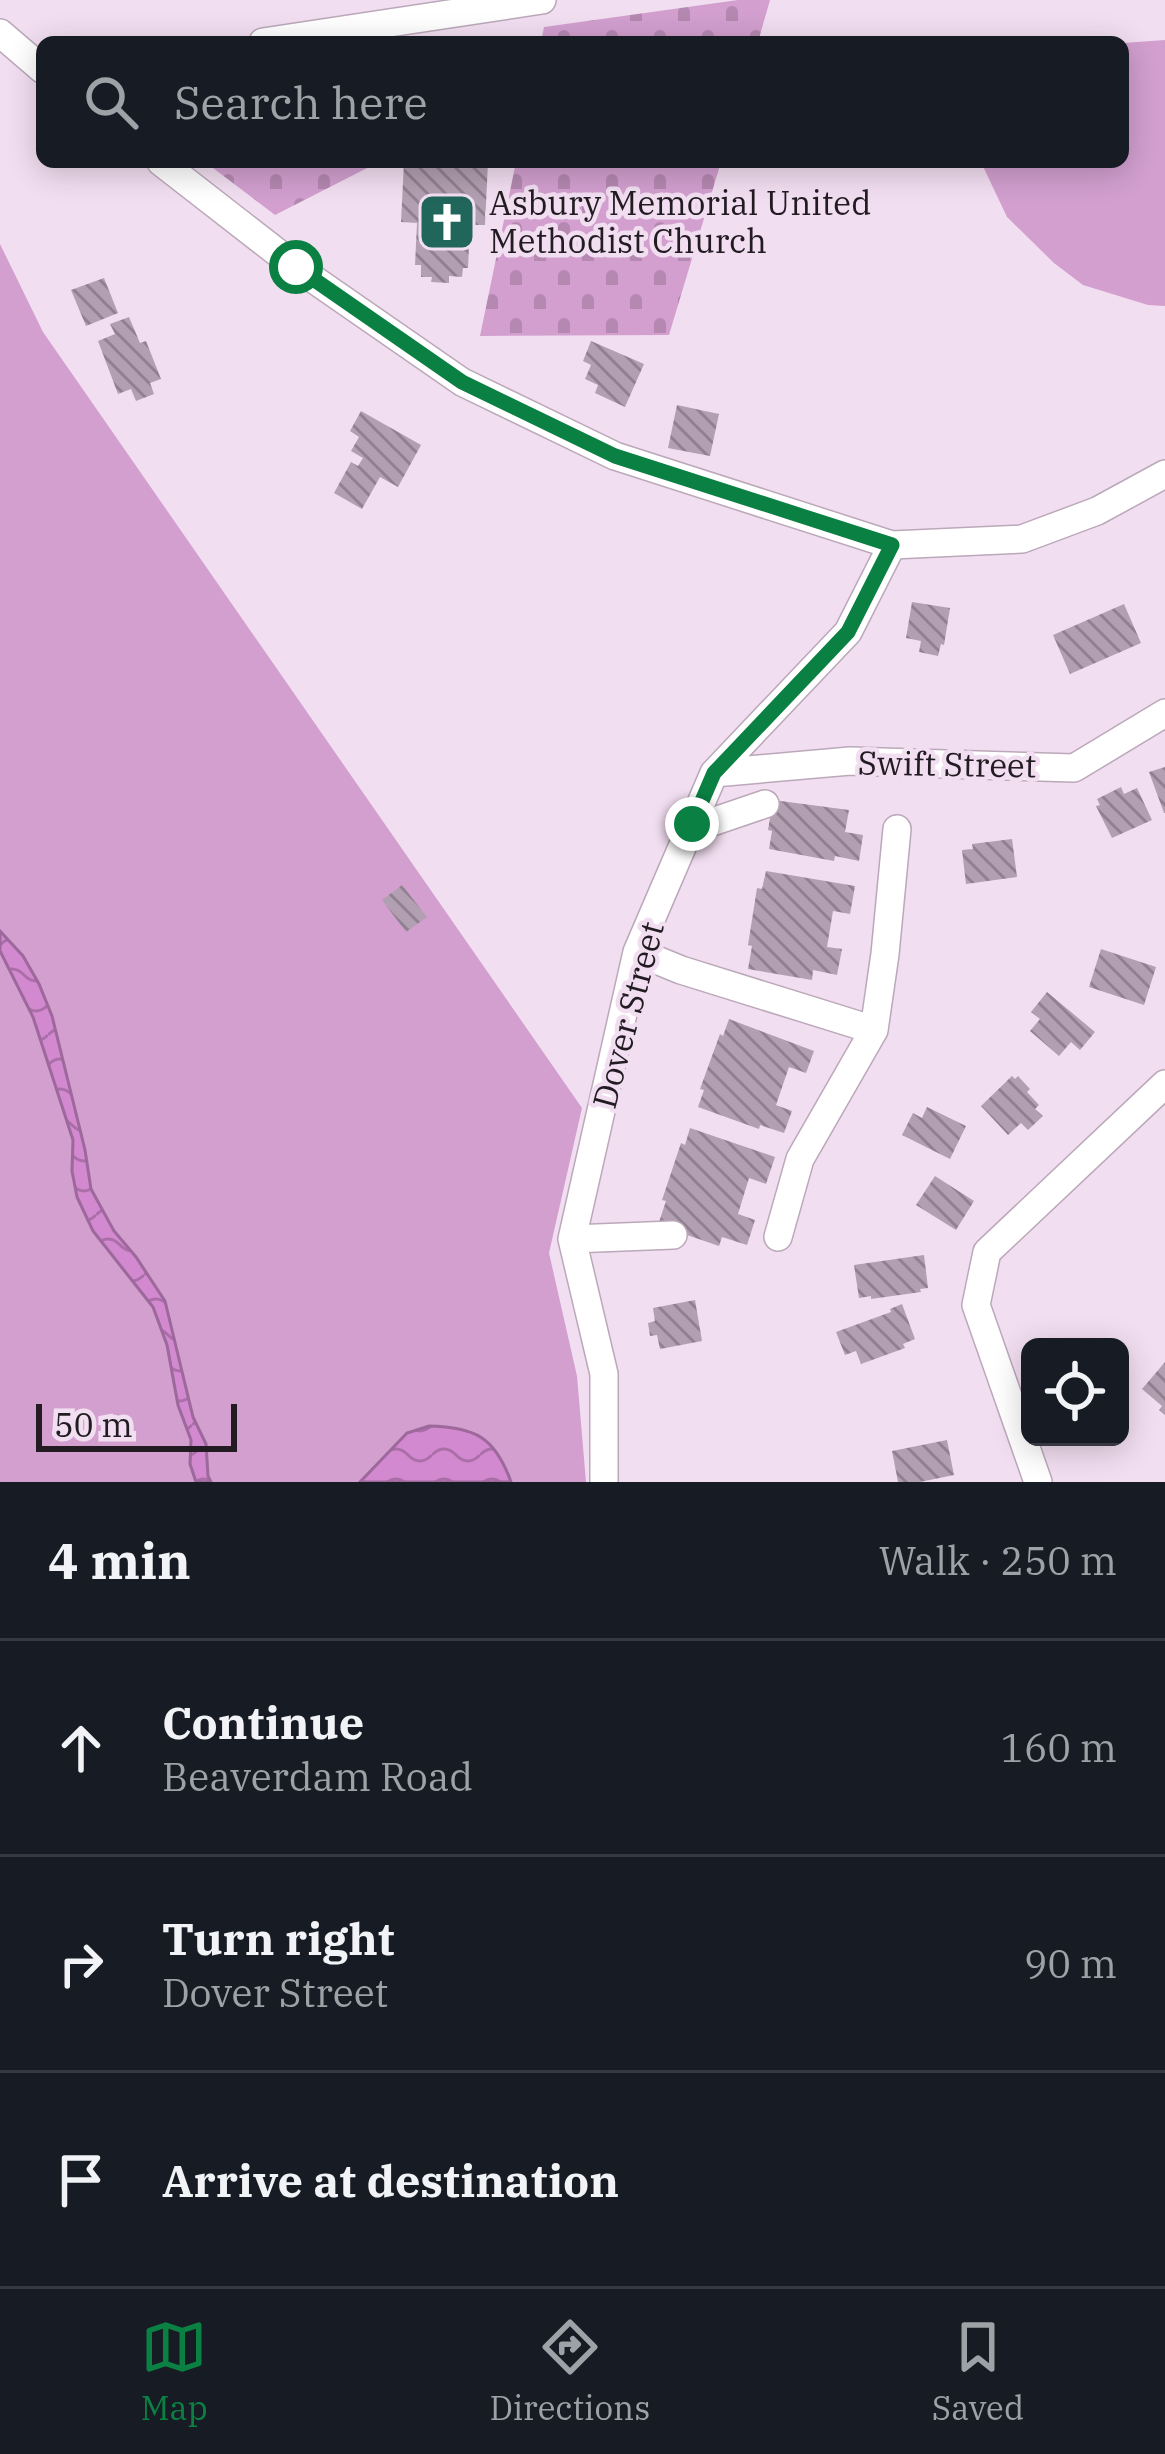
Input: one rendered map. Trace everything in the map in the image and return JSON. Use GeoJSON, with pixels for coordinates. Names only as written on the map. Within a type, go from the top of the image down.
{"type":"FeatureCollection","features":[{"type":"Feature","properties":{"kind":"street"},"geometry":{"type":"LineString","coordinates":[[303,36],[542,0]]}},
{"type":"Feature","properties":{"kind":"street"},"geometry":{"type":"LineString","coordinates":[[0,33],[36,64]]}},
{"type":"Feature","properties":{"kind":"street"},"geometry":{"type":"LineString","coordinates":[[169,168],[296,267],[462,382],[615,456],[892,545],[1022,539],[1097,511],[1165,474]]}},
{"type":"Feature","properties":{"kind":"street","name":"Dover Street"},"geometry":{"type":"LineString","coordinates":[[604,1482],[604,1374],[572,1239],[638,952],[714,773],[848,632],[892,545]]}},
{"type":"Feature","properties":{"kind":"street","name":"Swift Street"},"geometry":{"type":"LineString","coordinates":[[714,773],[850,761],[1074,768],[1165,713]]}},
{"type":"Feature","properties":{"kind":"street"},"geometry":{"type":"LineString","coordinates":[[692,824],[765,805]]}},
{"type":"Feature","properties":{"kind":"street"},"geometry":{"type":"LineString","coordinates":[[778,1237],[800,1159],[874,1030],[897,829]]}},
{"type":"Feature","properties":{"kind":"street"},"geometry":{"type":"LineString","coordinates":[[638,952],[874,1030]]}},
{"type":"Feature","properties":{"kind":"street"},"geometry":{"type":"LineString","coordinates":[[1037,1482],[976,1306],[987,1252],[1165,1084]]}},
{"type":"Feature","properties":{"kind":"street"},"geometry":{"type":"LineString","coordinates":[[572,1239],[673,1235]]}},
{"type":"Feature","properties":{"kind":"green space"},"geometry":{"type":"Polygon","coordinates":[[[738,0],[770,0],[760,36],[542,36],[544,27],[738,0]]]}},
{"type":"Feature","properties":{"kind":"green space"},"geometry":{"type":"Polygon","coordinates":[[[1165,40],[1165,306],[1083,285],[1054,263],[1007,217],[984,168],[1129,168],[1129,43],[1165,40]]]}},
{"type":"Feature","properties":{"kind":"green space"},"geometry":{"type":"Polygon","coordinates":[[[213,168],[367,168],[275,215],[213,168]]]}},
{"type":"Feature","properties":{"kind":"green space"},"geometry":{"type":"Polygon","coordinates":[[[515,168],[719,168],[669,335],[480,336],[515,168]]]}},
{"type":"Feature","properties":{"kind":"green space"},"geometry":{"type":"Polygon","coordinates":[[[0,244],[43,332],[582,1108],[549,1253],[577,1376],[586,1482],[0,1482],[0,244]]]}},
{"type":"Feature","properties":{"kind":"water"},"geometry":{"type":"Polygon","coordinates":[[[0,931],[23,956],[52,1016],[91,1189],[114,1231],[165,1301],[193,1417],[206,1444],[211,1482],[196,1482],[190,1464],[191,1440],[153,1307],[93,1231],[77,1197],[73,1140],[33,1017],[0,951],[0,931]]]}},
{"type":"Feature","properties":{"kind":"water"},"geometry":{"type":"Polygon","coordinates":[[[429,1426],[459,1429],[481,1438],[498,1454],[511,1482],[360,1482],[407,1433],[429,1426]]]}},
{"type":"Feature","properties":{"kind":"building","name":"Asbury Memorial United Methodist Church"},"geometry":{"type":"Polygon","coordinates":[[[404,168],[488,168],[485,225],[470,225],[468,268],[463,268],[462,277],[449,276],[449,283],[421,277],[421,265],[415,265],[417,223],[401,222],[404,168]]]}},
{"type":"Feature","properties":{"kind":"building"},"geometry":{"type":"Polygon","coordinates":[[[104,278],[118,313],[86,326],[71,290],[104,278]]]}},
{"type":"Feature","properties":{"kind":"building"},"geometry":{"type":"Polygon","coordinates":[[[129,317],[140,343],[146,341],[161,379],[150,383],[154,394],[136,401],[131,389],[118,394],[98,341],[115,334],[110,324],[129,317]]]}},
{"type":"Feature","properties":{"kind":"building"},"geometry":{"type":"Polygon","coordinates":[[[591,341],[644,364],[625,407],[595,393],[598,385],[585,379],[591,365],[583,361],[591,341]]]}},
{"type":"Feature","properties":{"kind":"building"},"geometry":{"type":"Polygon","coordinates":[[[677,405],[719,414],[710,456],[668,448],[677,405]]]}},
{"type":"Feature","properties":{"kind":"building"},"geometry":{"type":"Polygon","coordinates":[[[361,411],[421,445],[398,487],[380,477],[362,509],[334,493],[351,462],[358,466],[363,458],[351,451],[359,437],[350,431],[361,411]]]}},
{"type":"Feature","properties":{"kind":"building"},"geometry":{"type":"Polygon","coordinates":[[[912,602],[950,608],[938,656],[919,652],[921,641],[906,638],[912,602]]]}},
{"type":"Feature","properties":{"kind":"building"},"geometry":{"type":"Polygon","coordinates":[[[1124,604],[1141,643],[1070,674],[1053,635],[1124,604]]]}},
{"type":"Feature","properties":{"kind":"building"},"geometry":{"type":"Polygon","coordinates":[[[1165,767],[1165,813],[1164,813],[1149,772],[1165,767]]]}},
{"type":"Feature","properties":{"kind":"building"},"geometry":{"type":"Polygon","coordinates":[[[1121,787],[1124,794],[1137,788],[1152,820],[1112,838],[1097,799],[1121,787]]]}},
{"type":"Feature","properties":{"kind":"building"},"geometry":{"type":"Polygon","coordinates":[[[773,800],[849,810],[845,832],[863,835],[859,861],[769,849],[773,800]]]}},
{"type":"Feature","properties":{"kind":"building"},"geometry":{"type":"Polygon","coordinates":[[[1012,839],[1017,877],[966,884],[962,850],[973,849],[972,844],[1012,839]]]}},
{"type":"Feature","properties":{"kind":"building"},"geometry":{"type":"Polygon","coordinates":[[[766,871],[855,886],[850,914],[833,911],[827,947],[842,949],[837,975],[813,970],[812,980],[748,969],[757,888],[762,889],[766,871]]]}},
{"type":"Feature","properties":{"kind":"building"},"geometry":{"type":"Polygon","coordinates":[[[402,885],[427,917],[406,932],[382,900],[402,885]]]}},
{"type":"Feature","properties":{"kind":"building"},"geometry":{"type":"Polygon","coordinates":[[[1101,949],[1156,967],[1144,1005],[1089,987],[1101,949]]]}},
{"type":"Feature","properties":{"kind":"building"},"geometry":{"type":"Polygon","coordinates":[[[1047,992],[1095,1032],[1080,1050],[1071,1042],[1059,1056],[1030,1031],[1040,1019],[1031,1012],[1047,992]]]}},
{"type":"Feature","properties":{"kind":"building"},"geometry":{"type":"Polygon","coordinates":[[[729,1019],[814,1051],[806,1073],[789,1067],[776,1105],[792,1111],[784,1133],[698,1107],[704,1090],[700,1089],[729,1019]]]}},
{"type":"Feature","properties":{"kind":"building"},"geometry":{"type":"Polygon","coordinates":[[[1012,1076],[1030,1089],[1027,1092],[1039,1105],[1035,1109],[1043,1116],[1028,1130],[1021,1123],[1008,1135],[981,1106],[1012,1076]]]}},
{"type":"Feature","properties":{"kind":"building"},"geometry":{"type":"Polygon","coordinates":[[[927,1107],[966,1126],[950,1159],[902,1135],[913,1113],[922,1118],[927,1107]]]}},
{"type":"Feature","properties":{"kind":"building"},"geometry":{"type":"Polygon","coordinates":[[[690,1128],[775,1157],[766,1184],[749,1178],[738,1214],[755,1220],[747,1245],[722,1237],[719,1246],[658,1225],[666,1201],[662,1200],[690,1128]]]}},
{"type":"Feature","properties":{"kind":"building"},"geometry":{"type":"Polygon","coordinates":[[[935,1176],[974,1201],[956,1230],[916,1205],[935,1176]]]}},
{"type":"Feature","properties":{"kind":"building"},"geometry":{"type":"Polygon","coordinates":[[[924,1255],[928,1288],[859,1298],[854,1265],[924,1255]]]}},
{"type":"Feature","properties":{"kind":"building"},"geometry":{"type":"Polygon","coordinates":[[[695,1300],[702,1341],[660,1349],[657,1335],[650,1336],[653,1308],[695,1300]]]}},
{"type":"Feature","properties":{"kind":"building"},"geometry":{"type":"Polygon","coordinates":[[[902,1304],[915,1339],[903,1344],[905,1348],[861,1364],[856,1351],[845,1355],[836,1332],[902,1304]]]}},
{"type":"Feature","properties":{"kind":"building"},"geometry":{"type":"Polygon","coordinates":[[[1165,1362],[1165,1415],[1159,1410],[1162,1406],[1142,1389],[1165,1362]]]}},
{"type":"Feature","properties":{"kind":"building"},"geometry":{"type":"Polygon","coordinates":[[[947,1440],[954,1475],[898,1482],[892,1451],[947,1440]]]}},
{"type":"Feature","properties":{"kind":"place","name":"Asbury Memorial United Methodist Church"},"geometry":{"type":"Point","coordinates":[447,222]}},
{"type":"Feature","properties":{"kind":"route"},"geometry":{"type":"LineString","coordinates":[[296,267],[462,382],[615,456],[892,545],[848,632],[714,773],[692,824]]}}]}
